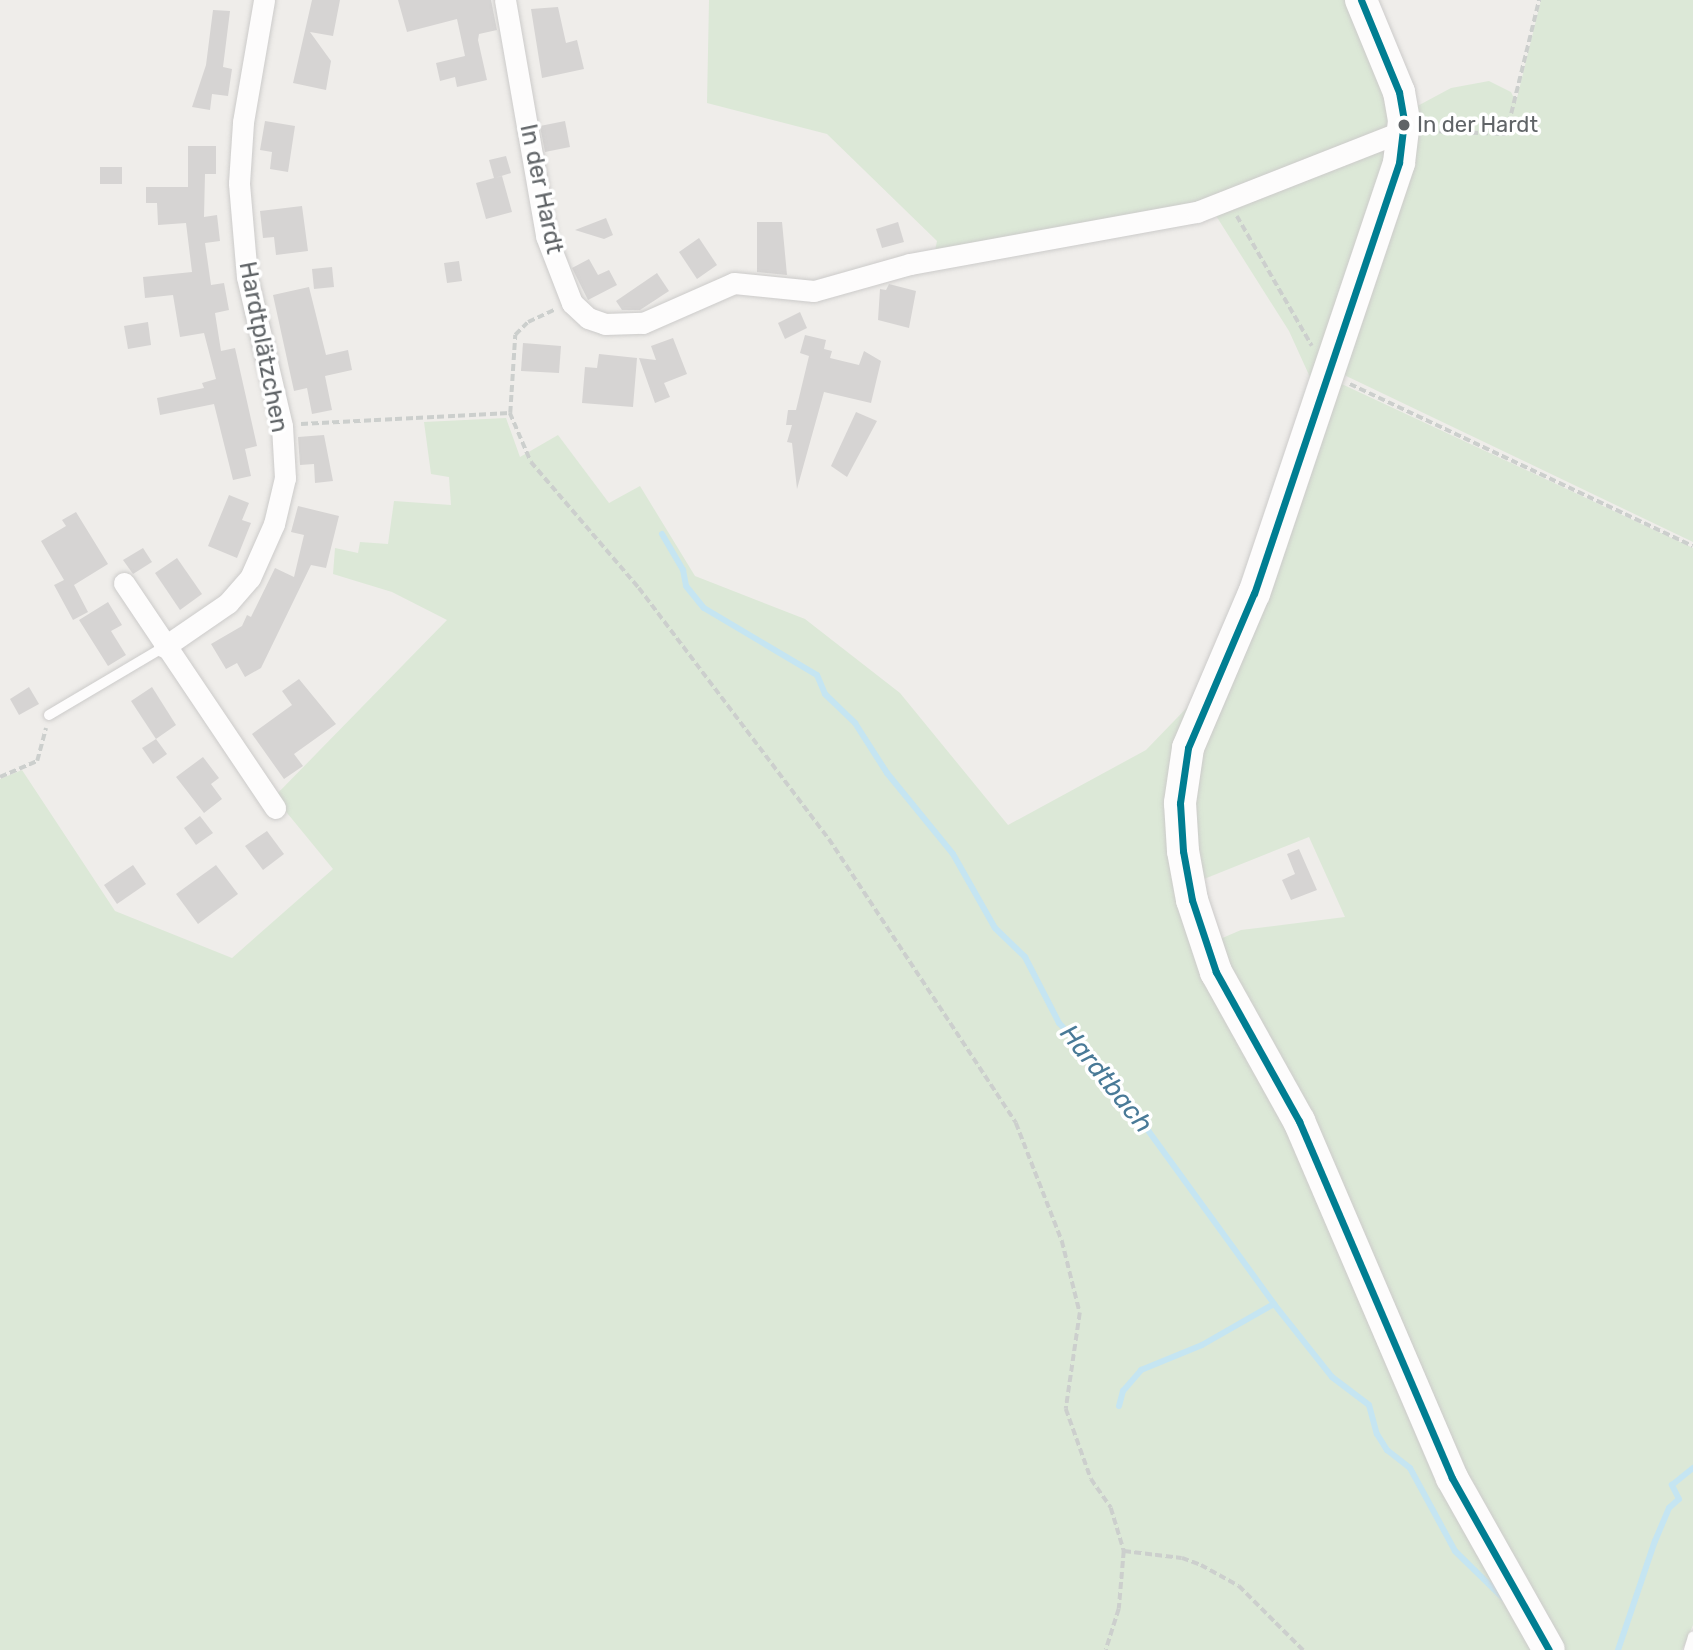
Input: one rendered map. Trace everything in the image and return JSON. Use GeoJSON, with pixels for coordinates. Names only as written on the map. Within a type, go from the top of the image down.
{"type":"FeatureCollection","features":[{"type":"Feature","properties":{"kind":"main road"},"geometry":{"type":"LineString","coordinates":[[1361,0],[1399,92],[1403,131],[1390,197],[1254,593],[1188,748],[1180,803],[1183,850],[1192,901],[1216,972],[1299,1121],[1452,1478],[1549,1650]]}},
{"type":"Feature","properties":{"kind":"street","name":"Hardtplätzchen"},"geometry":{"type":"LineString","coordinates":[[163,647],[228,603],[250,578],[274,524],[285,478],[282,426],[247,277],[239,183],[243,122],[264,0]]}},
{"type":"Feature","properties":{"kind":"street","name":"In der Hardt"},"geometry":{"type":"LineString","coordinates":[[505,0],[539,204],[572,303]]}},
{"type":"Feature","properties":{"kind":"street"},"geometry":{"type":"LineString","coordinates":[[572,303],[588,318],[605,324],[634,326],[734,283],[814,291],[910,264],[1198,212],[1403,131]]}},
{"type":"Feature","properties":{"kind":"street"},"geometry":{"type":"LineString","coordinates":[[124,583],[163,647],[275,808]]}},
{"type":"Feature","properties":{"kind":"lane"},"geometry":{"type":"LineString","coordinates":[[49,715],[163,647]]}},
{"type":"Feature","properties":{"kind":"lane"},"geometry":{"type":"LineString","coordinates":[[1689,1650],[1693,1637]]}},
{"type":"Feature","properties":{"kind":"path"},"geometry":{"type":"LineString","coordinates":[[1403,131],[1506,134],[1539,0]]}},
{"type":"Feature","properties":{"kind":"path"},"geometry":{"type":"LineString","coordinates":[[1229,201],[1328,374],[1693,546]]}},
{"type":"Feature","properties":{"kind":"path"},"geometry":{"type":"LineString","coordinates":[[572,303],[528,322],[515,335],[510,413],[531,461],[639,588],[830,839],[877,917],[1003,1100],[1062,1241],[1080,1313],[1066,1409],[1091,1479],[1111,1508],[1124,1551],[1118,1609],[1106,1650]]}},
{"type":"Feature","properties":{"kind":"path"},"geometry":{"type":"LineString","coordinates":[[282,426],[364,418],[510,413]]}},
{"type":"Feature","properties":{"kind":"path"},"geometry":{"type":"LineString","coordinates":[[0,777],[37,761],[49,715]]}},
{"type":"Feature","properties":{"kind":"path"},"geometry":{"type":"LineString","coordinates":[[1124,1551],[1182,1558],[1239,1586],[1303,1650]]}},
{"type":"Feature","properties":{"kind":"green space"},"geometry":{"type":"Polygon","coordinates":[[[709,0],[1350,0],[1397,126],[1229,197],[934,256],[937,241],[827,134],[707,103],[709,0]]]}},
{"type":"Feature","properties":{"kind":"green space"},"geometry":{"type":"Polygon","coordinates":[[[1541,0],[1693,0],[1693,542],[1340,373],[1410,110],[1451,88],[1489,81],[1511,92],[1516,102],[1541,0]]]}},
{"type":"Feature","properties":{"kind":"green space"},"geometry":{"type":"Polygon","coordinates":[[[1395,138],[1314,386],[1289,331],[1213,211],[1395,138]]]}},
{"type":"Feature","properties":{"kind":"green space"},"geometry":{"type":"Polygon","coordinates":[[[1331,379],[1693,548],[1693,1625],[1682,1650],[0,1650],[0,779],[22,770],[115,911],[232,958],[333,869],[274,797],[447,620],[392,592],[333,574],[335,548],[358,553],[360,542],[388,544],[394,501],[451,505],[449,477],[431,474],[424,422],[506,418],[520,457],[558,435],[609,503],[640,486],[695,576],[805,619],[900,693],[1008,825],[1146,750],[1203,691],[1180,749],[1199,948],[1241,930],[1345,917],[1309,837],[1199,881],[1191,775],[1331,379]]]}},
{"type":"Feature","properties":{"kind":"building"},"geometry":{"type":"Polygon","coordinates":[[[312,0],[340,0],[333,36],[310,32],[331,61],[326,90],[293,83],[312,0]]]}},
{"type":"Feature","properties":{"kind":"building"},"geometry":{"type":"Polygon","coordinates":[[[398,0],[491,0],[497,30],[479,34],[478,40],[487,80],[457,87],[455,77],[440,81],[436,63],[465,56],[457,19],[407,32],[398,0]]]}},
{"type":"Feature","properties":{"kind":"building"},"geometry":{"type":"Polygon","coordinates":[[[558,7],[566,43],[577,40],[584,69],[542,78],[531,9],[558,7]]]}},
{"type":"Feature","properties":{"kind":"building"},"geometry":{"type":"Polygon","coordinates":[[[213,10],[230,11],[223,67],[232,69],[228,96],[212,94],[210,110],[192,107],[206,65],[213,10]]]}},
{"type":"Feature","properties":{"kind":"building"},"geometry":{"type":"Polygon","coordinates":[[[265,121],[295,126],[288,172],[270,169],[272,152],[260,150],[265,121]]]}},
{"type":"Feature","properties":{"kind":"building"},"geometry":{"type":"Polygon","coordinates":[[[565,121],[570,147],[545,152],[540,126],[565,121]]]}},
{"type":"Feature","properties":{"kind":"building"},"geometry":{"type":"Polygon","coordinates":[[[188,146],[216,146],[216,174],[205,174],[204,217],[217,215],[220,241],[205,243],[211,285],[224,283],[229,310],[215,313],[221,351],[235,348],[257,446],[245,449],[251,476],[233,480],[214,404],[160,415],[157,398],[204,388],[202,383],[216,379],[204,333],[180,337],[173,295],[145,298],[143,277],[192,272],[186,223],[158,225],[157,203],[146,203],[146,187],[188,187],[188,146]]]}},
{"type":"Feature","properties":{"kind":"building"},"geometry":{"type":"Polygon","coordinates":[[[506,156],[511,173],[495,178],[502,176],[512,212],[486,219],[476,183],[494,178],[489,160],[506,156]]]}},
{"type":"Feature","properties":{"kind":"building"},"geometry":{"type":"Polygon","coordinates":[[[100,167],[122,167],[122,184],[100,184],[100,167]]]}},
{"type":"Feature","properties":{"kind":"building"},"geometry":{"type":"Polygon","coordinates":[[[302,206],[308,251],[276,255],[274,237],[263,238],[260,211],[302,206]]]}},
{"type":"Feature","properties":{"kind":"building"},"geometry":{"type":"Polygon","coordinates":[[[606,218],[613,235],[604,239],[575,230],[606,218]]]}},
{"type":"Feature","properties":{"kind":"building"},"geometry":{"type":"Polygon","coordinates":[[[757,222],[782,222],[787,275],[757,272],[757,222]]]}},
{"type":"Feature","properties":{"kind":"building"},"geometry":{"type":"Polygon","coordinates":[[[898,222],[904,242],[882,248],[876,229],[898,222]]]}},
{"type":"Feature","properties":{"kind":"building"},"geometry":{"type":"Polygon","coordinates":[[[699,238],[717,265],[697,279],[679,252],[699,238]]]}},
{"type":"Feature","properties":{"kind":"building"},"geometry":{"type":"Polygon","coordinates":[[[589,259],[598,275],[609,270],[617,285],[588,300],[572,268],[589,259]]]}},
{"type":"Feature","properties":{"kind":"building"},"geometry":{"type":"Polygon","coordinates":[[[459,261],[462,281],[447,283],[444,263],[459,261]]]}},
{"type":"Feature","properties":{"kind":"building"},"geometry":{"type":"Polygon","coordinates":[[[332,267],[334,287],[314,289],[312,269],[332,267]]]}},
{"type":"Feature","properties":{"kind":"building"},"geometry":{"type":"Polygon","coordinates":[[[657,273],[669,291],[640,310],[622,310],[616,301],[657,273]]]}},
{"type":"Feature","properties":{"kind":"building"},"geometry":{"type":"Polygon","coordinates":[[[889,284],[916,291],[909,328],[878,320],[880,289],[886,290],[889,284]]]}},
{"type":"Feature","properties":{"kind":"building"},"geometry":{"type":"Polygon","coordinates":[[[309,287],[326,355],[348,350],[352,370],[325,376],[332,410],[312,414],[307,388],[294,391],[273,295],[309,287]]]}},
{"type":"Feature","properties":{"kind":"building"},"geometry":{"type":"Polygon","coordinates":[[[800,312],[807,328],[785,339],[778,323],[800,312]]]}},
{"type":"Feature","properties":{"kind":"building"},"geometry":{"type":"Polygon","coordinates":[[[148,322],[151,345],[128,349],[124,326],[148,322]]]}},
{"type":"Feature","properties":{"kind":"building"},"geometry":{"type":"Polygon","coordinates":[[[805,335],[826,340],[824,349],[832,351],[830,358],[859,365],[864,351],[881,361],[871,403],[824,392],[797,489],[792,443],[787,442],[792,425],[786,425],[788,410],[796,410],[809,356],[800,353],[805,335]]]}},
{"type":"Feature","properties":{"kind":"building"},"geometry":{"type":"Polygon","coordinates":[[[673,338],[687,374],[664,383],[670,397],[655,403],[639,358],[656,360],[651,346],[673,338]]]}},
{"type":"Feature","properties":{"kind":"building"},"geometry":{"type":"Polygon","coordinates":[[[523,343],[561,346],[559,373],[521,371],[523,343]]]}},
{"type":"Feature","properties":{"kind":"building"},"geometry":{"type":"Polygon","coordinates":[[[599,354],[637,358],[633,407],[582,403],[585,367],[597,368],[599,354]]]}},
{"type":"Feature","properties":{"kind":"building"},"geometry":{"type":"Polygon","coordinates":[[[856,412],[877,421],[847,477],[831,466],[856,412]]]}},
{"type":"Feature","properties":{"kind":"building"},"geometry":{"type":"Polygon","coordinates":[[[324,435],[333,481],[315,483],[314,464],[300,465],[298,437],[324,435]]]}},
{"type":"Feature","properties":{"kind":"building"},"geometry":{"type":"Polygon","coordinates":[[[229,495],[249,503],[242,520],[251,523],[237,558],[208,546],[229,495]]]}},
{"type":"Feature","properties":{"kind":"building"},"geometry":{"type":"Polygon","coordinates":[[[298,506],[339,516],[326,568],[311,565],[261,668],[245,677],[237,663],[226,669],[211,644],[242,626],[247,615],[251,617],[275,568],[294,577],[304,535],[291,532],[298,506]]]}},
{"type":"Feature","properties":{"kind":"building"},"geometry":{"type":"Polygon","coordinates":[[[76,512],[108,564],[74,585],[88,612],[73,620],[54,585],[64,580],[41,541],[66,526],[62,520],[76,512]]]}},
{"type":"Feature","properties":{"kind":"building"},"geometry":{"type":"Polygon","coordinates":[[[143,548],[152,562],[133,574],[123,560],[143,548]]]}},
{"type":"Feature","properties":{"kind":"building"},"geometry":{"type":"Polygon","coordinates":[[[177,558],[202,594],[180,610],[155,573],[177,558]]]}},
{"type":"Feature","properties":{"kind":"building"},"geometry":{"type":"Polygon","coordinates":[[[108,602],[122,625],[111,631],[126,655],[108,666],[79,620],[108,602]]]}},
{"type":"Feature","properties":{"kind":"building"},"geometry":{"type":"Polygon","coordinates":[[[299,679],[336,724],[294,754],[303,766],[284,779],[252,734],[292,705],[282,691],[299,679]]]}},
{"type":"Feature","properties":{"kind":"building"},"geometry":{"type":"Polygon","coordinates":[[[29,687],[39,704],[19,715],[10,699],[29,687]]]}},
{"type":"Feature","properties":{"kind":"building"},"geometry":{"type":"Polygon","coordinates":[[[152,687],[176,725],[156,739],[131,701],[152,687]]]}},
{"type":"Feature","properties":{"kind":"building"},"geometry":{"type":"Polygon","coordinates":[[[156,739],[167,754],[153,764],[142,748],[156,739]]]}},
{"type":"Feature","properties":{"kind":"building"},"geometry":{"type":"Polygon","coordinates":[[[203,757],[219,778],[211,784],[222,799],[204,813],[176,777],[203,757]]]}},
{"type":"Feature","properties":{"kind":"building"},"geometry":{"type":"Polygon","coordinates":[[[200,816],[213,833],[196,845],[184,828],[200,816]]]}},
{"type":"Feature","properties":{"kind":"building"},"geometry":{"type":"Polygon","coordinates":[[[267,831],[284,854],[263,870],[245,846],[267,831]]]}},
{"type":"Feature","properties":{"kind":"building"},"geometry":{"type":"Polygon","coordinates":[[[1299,849],[1317,890],[1291,900],[1282,880],[1295,874],[1287,854],[1299,849]]]}},
{"type":"Feature","properties":{"kind":"building"},"geometry":{"type":"Polygon","coordinates":[[[133,865],[146,884],[117,904],[104,885],[133,865]]]}},
{"type":"Feature","properties":{"kind":"building"},"geometry":{"type":"Polygon","coordinates":[[[216,865],[238,894],[198,924],[176,894],[216,865]]]}},
{"type":"Feature","properties":{"kind":"waterway","name":"Hardtbach"},"geometry":{"type":"LineString","coordinates":[[662,534],[683,570],[686,586],[704,608],[817,675],[825,694],[855,723],[887,773],[953,854],[995,928],[1025,957],[1059,1023],[1102,1067],[1274,1304],[1332,1377],[1369,1405],[1377,1434],[1387,1450],[1410,1468],[1455,1551],[1503,1598]]}},
{"type":"Feature","properties":{"kind":"waterway"},"geometry":{"type":"LineString","coordinates":[[1119,1406],[1123,1391],[1141,1370],[1202,1345],[1274,1304]]}},
{"type":"Feature","properties":{"kind":"waterway"},"geometry":{"type":"LineString","coordinates":[[1618,1650],[1655,1541],[1669,1508],[1679,1499],[1672,1485],[1693,1468]]}},
{"type":"Feature","properties":{"kind":"transit line"},"geometry":{"type":"LineString","coordinates":[[1361,0],[1399,92],[1404,121],[1399,163],[1254,593],[1188,748],[1180,803],[1183,851],[1192,900],[1216,972],[1299,1121],[1452,1478],[1549,1650]]}},
{"type":"Feature","properties":{"kind":"place","name":"In der Hardt"},"geometry":{"type":"Point","coordinates":[1404,125]}}]}
